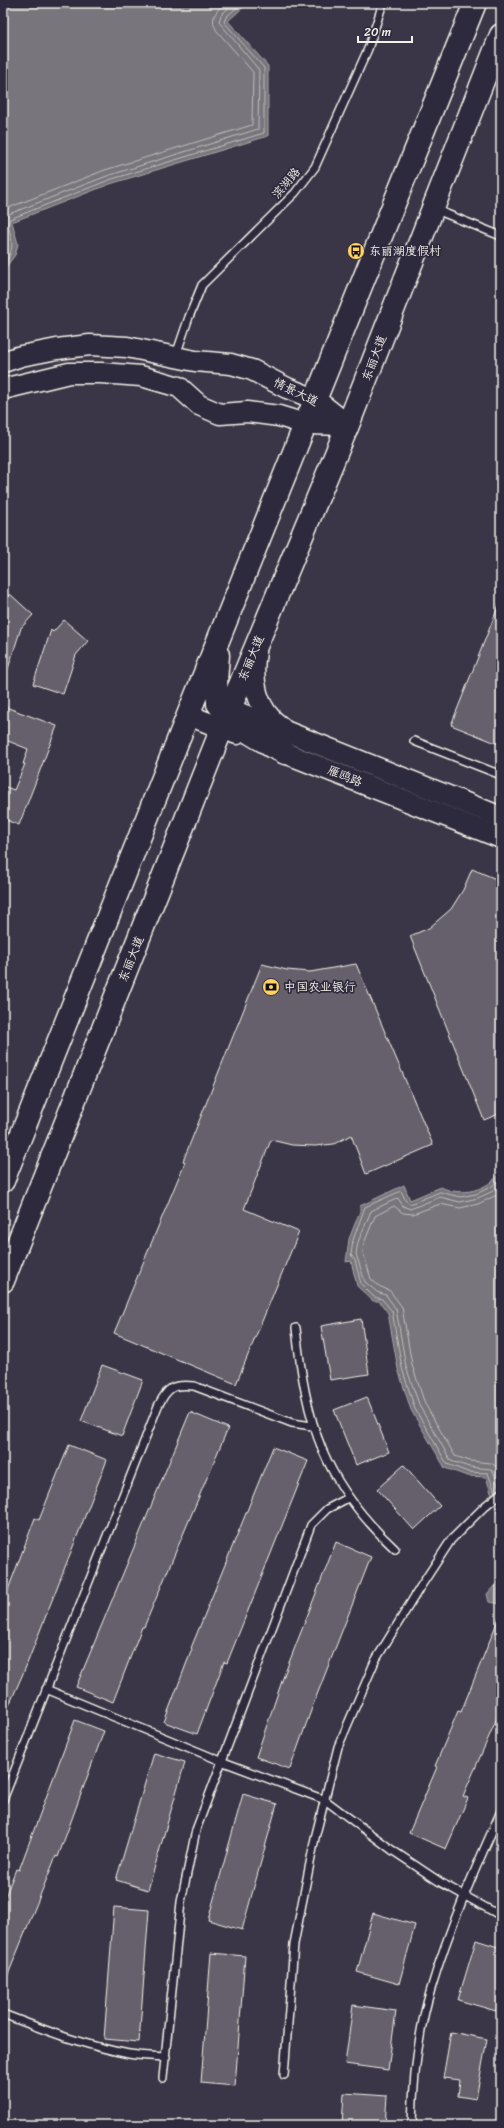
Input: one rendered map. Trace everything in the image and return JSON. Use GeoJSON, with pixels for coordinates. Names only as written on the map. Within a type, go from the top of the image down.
{"type":"FeatureCollection","features":[{"type":"Feature","properties":{"kind":"highway"},"geometry":{"type":"LineString","coordinates":[[3,1181],[192,705],[475,3]]}},
{"type":"Feature","properties":{"kind":"highway","name":"东丽大道"},"geometry":{"type":"LineString","coordinates":[[3,1280],[225,714],[257,645],[348,425],[501,35]]}},
{"type":"Feature","properties":{"kind":"highway"},"geometry":{"type":"LineString","coordinates":[[222,632],[216,677],[225,714],[288,743]]}},
{"type":"Feature","properties":{"kind":"street","name":"情景大道"},"geometry":{"type":"LineString","coordinates":[[3,362],[50,350],[90,345],[127,347],[176,357],[231,364],[252,370],[287,388],[315,399],[348,425]]}},
{"type":"Feature","properties":{"kind":"street","name":"情景大道"},"geometry":{"type":"LineString","coordinates":[[3,389],[68,374],[101,373],[141,376],[179,387],[200,405],[220,414],[248,412],[280,416],[305,424],[348,425]]}},
{"type":"Feature","properties":{"kind":"street"},"geometry":{"type":"LineString","coordinates":[[257,645],[253,674],[258,698],[288,743]]}},
{"type":"Feature","properties":{"kind":"street"},"geometry":{"type":"LineString","coordinates":[[192,705],[225,714]]}},
{"type":"Feature","properties":{"kind":"street","name":"雁鸥路"},"geometry":{"type":"LineString","coordinates":[[288,743],[501,817]]}},
{"type":"Feature","properties":{"kind":"street","name":"雁鸥路"},"geometry":{"type":"LineString","coordinates":[[288,743],[501,838]]}},
{"type":"Feature","properties":{"kind":"lane","name":"滨湖路"},"geometry":{"type":"LineString","coordinates":[[176,357],[189,317],[202,285],[295,193],[314,167],[368,49],[383,3]]}},
{"type":"Feature","properties":{"kind":"lane"},"geometry":{"type":"LineString","coordinates":[[432,208],[501,236]]}},
{"type":"Feature","properties":{"kind":"lane"},"geometry":{"type":"LineString","coordinates":[[414,741],[501,775]]}},
{"type":"Feature","properties":{"kind":"lane"},"geometry":{"type":"LineString","coordinates":[[296,1328],[301,1377],[312,1426],[323,1454],[348,1498],[371,1527],[395,1549]]}},
{"type":"Feature","properties":{"kind":"lane"},"geometry":{"type":"LineString","coordinates":[[3,1800],[158,1406],[165,1392],[178,1385],[194,1386],[292,1424],[312,1426]]}},
{"type":"Feature","properties":{"kind":"lane"},"geometry":{"type":"LineString","coordinates":[[284,2075],[294,1944],[315,1838],[338,1747],[375,1661],[451,1540],[485,1506],[501,1493]]}},
{"type":"Feature","properties":{"kind":"lane"},"geometry":{"type":"LineString","coordinates":[[164,2078],[181,1902],[196,1830],[221,1760],[311,1525],[327,1509],[348,1498]]}},
{"type":"Feature","properties":{"kind":"lane"},"geometry":{"type":"LineString","coordinates":[[46,1689],[324,1800],[392,1850],[464,1896],[501,1916]]}},
{"type":"Feature","properties":{"kind":"lane"},"geometry":{"type":"LineString","coordinates":[[412,2125],[420,2039],[430,1990],[464,1896],[501,1811]]}},
{"type":"Feature","properties":{"kind":"lane"},"geometry":{"type":"LineString","coordinates":[[3,2014],[57,2035],[130,2054],[166,2057]]}},
{"type":"Feature","properties":{"kind":"water"},"geometry":{"type":"Polygon","coordinates":[[[3,3],[248,3],[228,21],[268,66],[268,136],[110,184],[12,222],[18,244],[15,255],[3,271],[3,3]]]}},
{"type":"Feature","properties":{"kind":"water"},"geometry":{"type":"Polygon","coordinates":[[[501,1172],[501,1524],[486,1477],[467,1476],[445,1468],[411,1410],[398,1369],[388,1313],[379,1301],[373,1301],[357,1286],[351,1261],[346,1262],[349,1239],[360,1211],[360,1206],[404,1185],[410,1200],[441,1187],[457,1192],[465,1192],[481,1188],[489,1184],[501,1172]]]}},
{"type":"Feature","properties":{"kind":"water"},"geometry":{"type":"Polygon","coordinates":[[[501,1578],[501,1604],[489,1602],[487,1594],[501,1578]]]}},
{"type":"Feature","properties":{"kind":"building"},"geometry":{"type":"Polygon","coordinates":[[[10,594],[33,615],[21,628],[6,675],[3,675],[3,602],[10,594]]]}},
{"type":"Feature","properties":{"kind":"building"},"geometry":{"type":"Polygon","coordinates":[[[500,602],[501,603],[501,745],[451,725],[500,602]]]}},
{"type":"Feature","properties":{"kind":"building"},"geometry":{"type":"Polygon","coordinates":[[[64,620],[88,641],[76,655],[63,694],[33,684],[51,630],[53,632],[64,620]]]}},
{"type":"Feature","properties":{"kind":"building"},"geometry":{"type":"Polygon","coordinates":[[[3,706],[57,726],[19,825],[3,819],[3,786],[14,790],[25,764],[23,764],[28,749],[3,739],[3,706]]]}},
{"type":"Feature","properties":{"kind":"building"},"geometry":{"type":"Polygon","coordinates":[[[472,869],[501,881],[501,1113],[484,1120],[410,936],[429,928],[451,909],[463,890],[472,869]]]}},
{"type":"Feature","properties":{"kind":"building"},"geometry":{"type":"Polygon","coordinates":[[[262,964],[287,970],[310,972],[356,964],[433,1145],[366,1174],[351,1135],[334,1144],[315,1146],[292,1145],[271,1140],[244,1209],[299,1232],[236,1384],[114,1333],[185,1162],[183,1161],[262,964]]]}},
{"type":"Feature","properties":{"kind":"building"},"geometry":{"type":"Polygon","coordinates":[[[361,1319],[369,1374],[330,1380],[321,1326],[361,1319]]]}},
{"type":"Feature","properties":{"kind":"building"},"geometry":{"type":"Polygon","coordinates":[[[102,1365],[143,1380],[122,1436],[81,1421],[102,1365]]]}},
{"type":"Feature","properties":{"kind":"building"},"geometry":{"type":"Polygon","coordinates":[[[367,1397],[389,1452],[356,1465],[334,1410],[367,1397]]]}},
{"type":"Feature","properties":{"kind":"building"},"geometry":{"type":"Polygon","coordinates":[[[190,1412],[228,1428],[144,1627],[142,1627],[113,1702],[76,1687],[190,1412]]]}},
{"type":"Feature","properties":{"kind":"building"},"geometry":{"type":"Polygon","coordinates":[[[69,1445],[107,1460],[25,1669],[3,1719],[3,1603],[35,1518],[39,1520],[69,1445]]]}},
{"type":"Feature","properties":{"kind":"building"},"geometry":{"type":"Polygon","coordinates":[[[273,1447],[308,1461],[227,1663],[224,1662],[197,1734],[164,1722],[192,1649],[191,1648],[273,1447]]]}},
{"type":"Feature","properties":{"kind":"building"},"geometry":{"type":"Polygon","coordinates":[[[404,1465],[440,1506],[414,1530],[377,1489],[404,1465]]]}},
{"type":"Feature","properties":{"kind":"building"},"geometry":{"type":"Polygon","coordinates":[[[336,1542],[371,1557],[313,1705],[290,1769],[256,1757],[283,1678],[336,1542]]]}},
{"type":"Feature","properties":{"kind":"building"},"geometry":{"type":"Polygon","coordinates":[[[500,1615],[501,1709],[463,1796],[468,1798],[446,1849],[409,1833],[437,1767],[435,1766],[458,1711],[461,1712],[500,1615]]]}},
{"type":"Feature","properties":{"kind":"building"},"geometry":{"type":"Polygon","coordinates":[[[75,1720],[104,1731],[58,1857],[56,1856],[3,1987],[3,1902],[16,1869],[19,1870],[75,1720]]]}},
{"type":"Feature","properties":{"kind":"building"},"geometry":{"type":"Polygon","coordinates":[[[154,1753],[185,1762],[148,1890],[116,1880],[154,1753]]]}},
{"type":"Feature","properties":{"kind":"building"},"geometry":{"type":"Polygon","coordinates":[[[243,1794],[277,1804],[242,1930],[208,1920],[243,1794]]]}},
{"type":"Feature","properties":{"kind":"building"},"geometry":{"type":"Polygon","coordinates":[[[114,1907],[149,1910],[139,2042],[104,2039],[114,1907]]]}},
{"type":"Feature","properties":{"kind":"building"},"geometry":{"type":"Polygon","coordinates":[[[373,1913],[415,1925],[399,1984],[357,1972],[373,1913]]]}},
{"type":"Feature","properties":{"kind":"building"},"geometry":{"type":"Polygon","coordinates":[[[476,1940],[501,1948],[501,1993],[496,2011],[458,2000],[476,1940]]]}},
{"type":"Feature","properties":{"kind":"building"},"geometry":{"type":"Polygon","coordinates":[[[211,1953],[245,1956],[235,2086],[201,2083],[211,1953]]]}},
{"type":"Feature","properties":{"kind":"building"},"geometry":{"type":"Polygon","coordinates":[[[353,2005],[396,2011],[388,2070],[345,2064],[353,2005]]]}},
{"type":"Feature","properties":{"kind":"building"},"geometry":{"type":"Polygon","coordinates":[[[451,2032],[487,2039],[476,2099],[458,2096],[460,2080],[443,2078],[451,2032]]]}},
{"type":"Feature","properties":{"kind":"building"},"geometry":{"type":"Polygon","coordinates":[[[344,2093],[387,2096],[385,2125],[342,2125],[344,2093]]]}},
{"type":"Feature","properties":{"kind":"place","name":"东丽湖度假村"},"geometry":{"type":"Point","coordinates":[356,251]}},
{"type":"Feature","properties":{"kind":"place","name":"中国农业银行"},"geometry":{"type":"Point","coordinates":[271,987]}}]}
